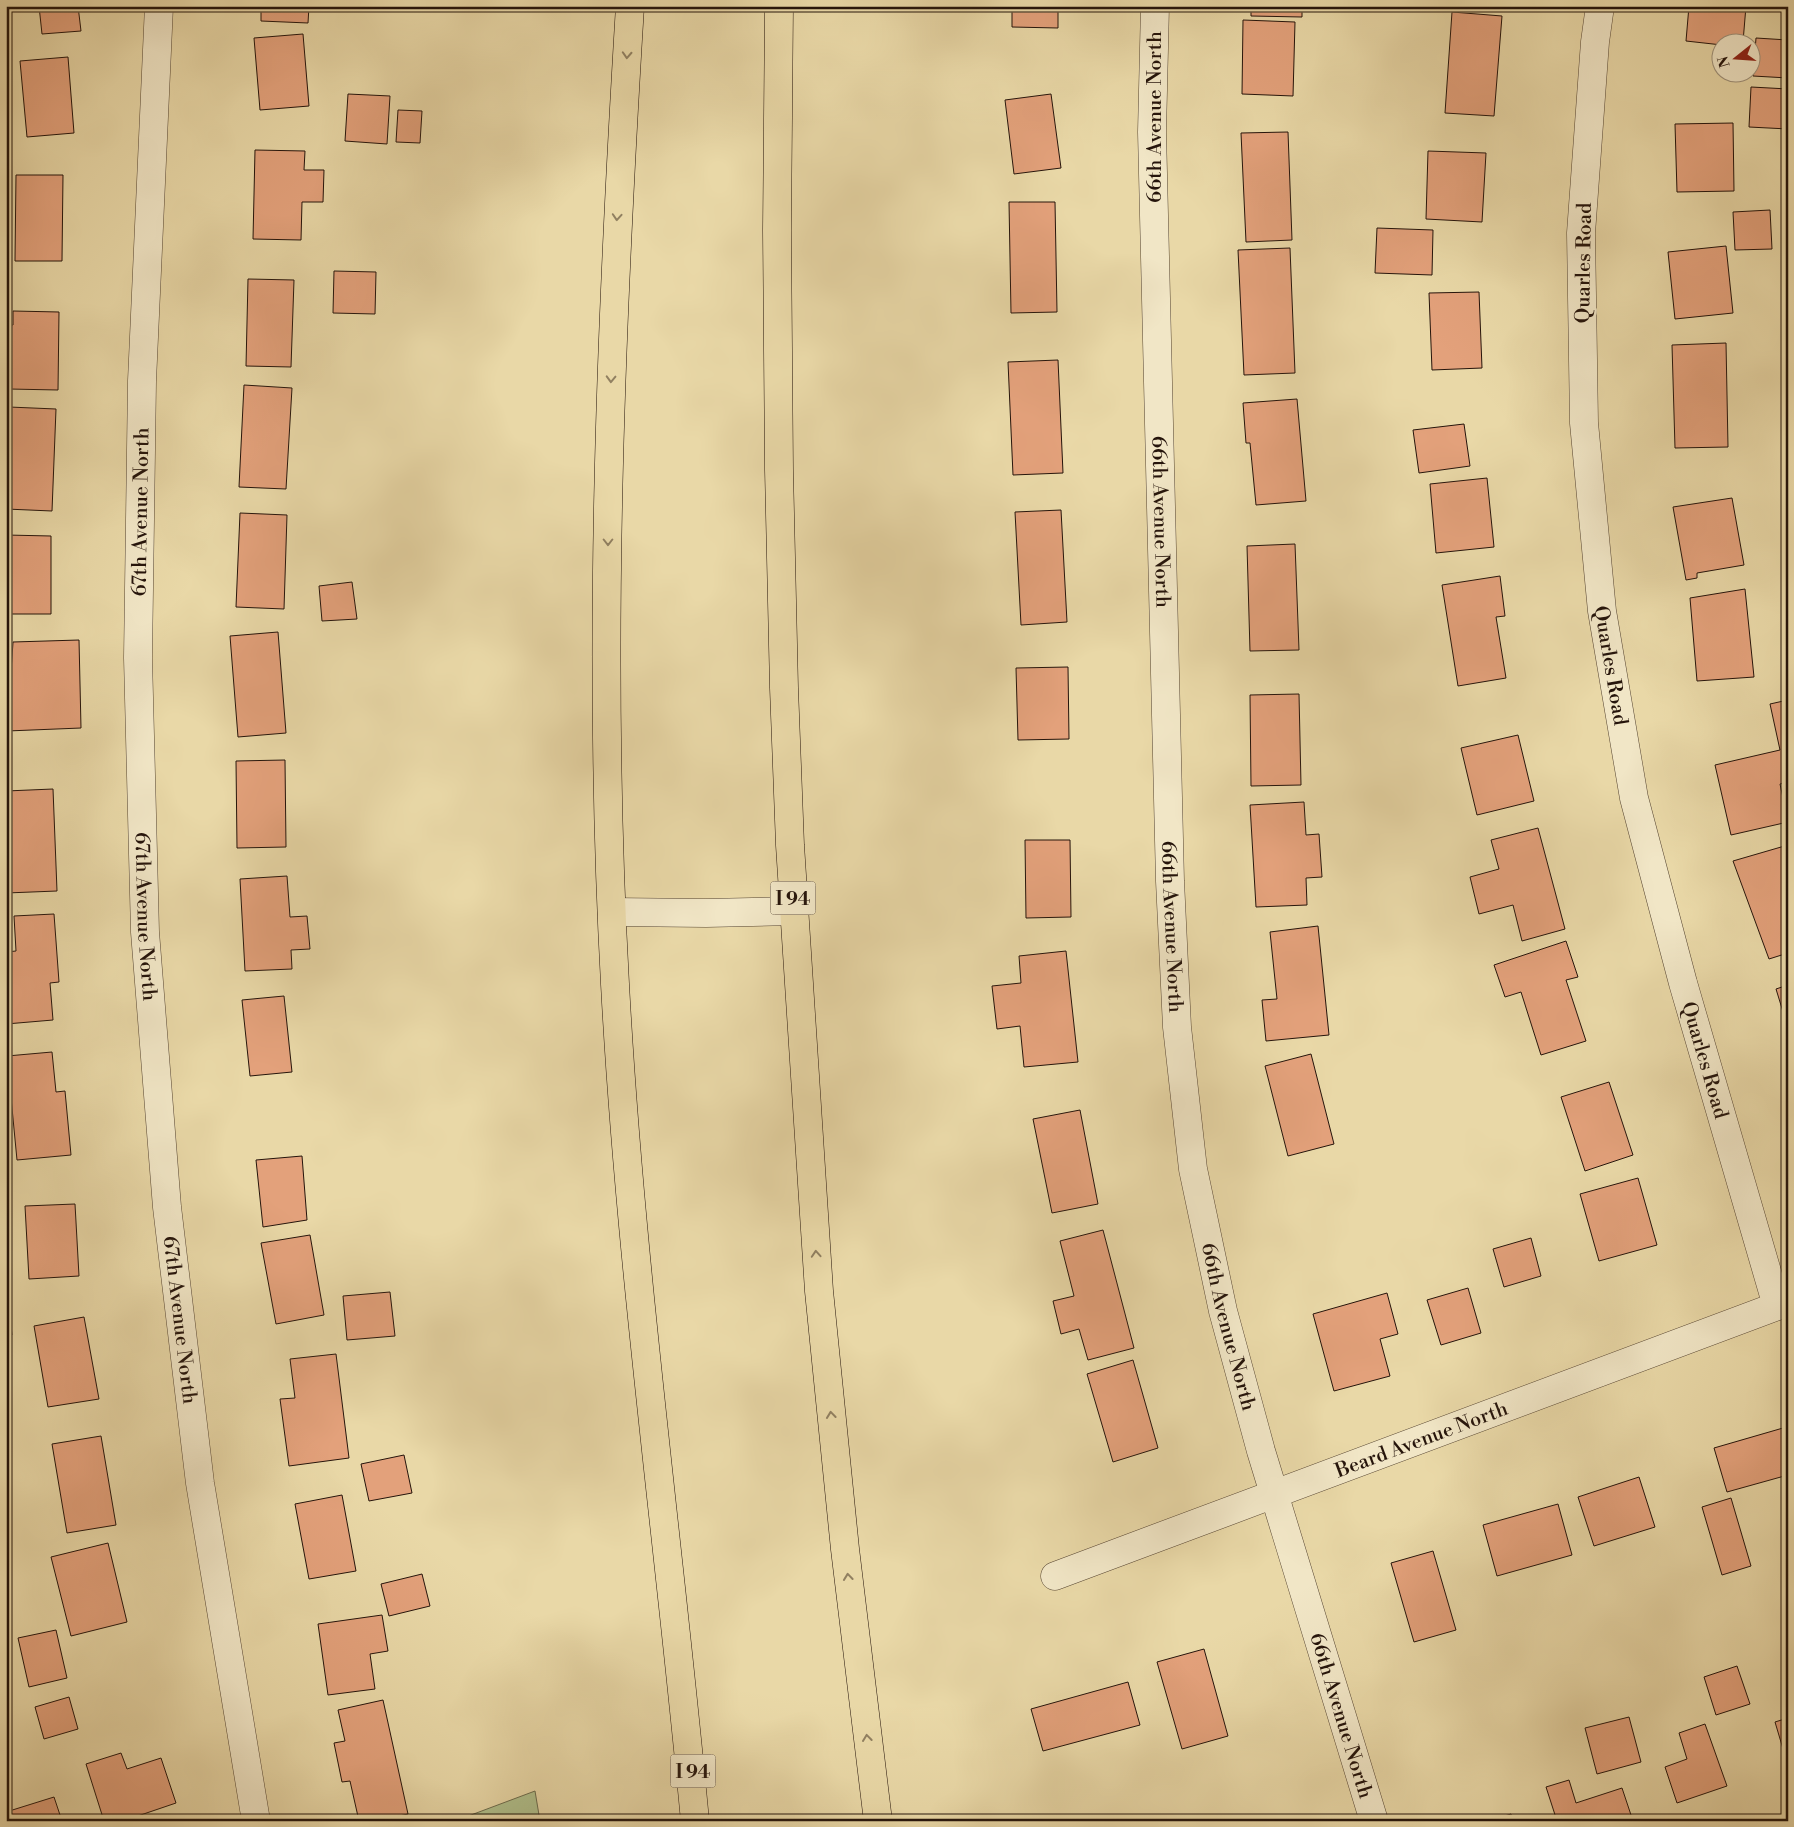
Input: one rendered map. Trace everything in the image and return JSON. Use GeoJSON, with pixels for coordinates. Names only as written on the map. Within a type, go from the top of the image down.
{"type":"FeatureCollection","features":[{"type":"Feature","properties":{"kind":"highway","name":"I 94"},"geometry":{"type":"LineString","coordinates":[[630,6],[615,250],[608,517],[606,754],[612,912],[619,1042],[644,1338],[686,1722],[701,1821]]}},
{"type":"Feature","properties":{"kind":"highway","name":"I 94"},"geometry":{"type":"LineString","coordinates":[[779,6],[777,220],[779,480],[784,688],[794,911],[819,1291],[846,1558],[874,1787],[880,1821]]}},
{"type":"Feature","properties":{"kind":"highway"},"geometry":{"type":"LineString","coordinates":[[686,1722],[695,1821]]}},
{"type":"Feature","properties":{"kind":"street","name":"67th Avenue North"},"geometry":{"type":"LineString","coordinates":[[159,6],[142,381],[138,658],[145,932],[167,1207],[199,1473],[256,1821]]}},
{"type":"Feature","properties":{"kind":"street","name":"66th Avenue North"},"geometry":{"type":"LineString","coordinates":[[1155,6],[1152,132],[1170,881],[1178,1026],[1193,1169],[1223,1311],[1275,1496],[1374,1821]]}},
{"type":"Feature","properties":{"kind":"street","name":"Quarles Road"},"geometry":{"type":"LineString","coordinates":[[1600,6],[1595,42],[1581,233],[1584,423],[1602,611],[1634,798],[1683,983],[1783,1304]]}},
{"type":"Feature","properties":{"kind":"street"},"geometry":{"type":"LineString","coordinates":[[612,912],[706,914],[794,911]]}},
{"type":"Feature","properties":{"kind":"street","name":"Beard Avenue North"},"geometry":{"type":"LineString","coordinates":[[1055,1576],[1275,1496],[1783,1304]]}},
{"type":"Feature","properties":{"kind":"green space"},"geometry":{"type":"Polygon","coordinates":[[[535,1791],[540,1821],[455,1821],[535,1791]]]}},
{"type":"Feature","properties":{"kind":"building"},"geometry":{"type":"Polygon","coordinates":[[[39,6],[78,6],[81,31],[42,34],[39,6]]]}},
{"type":"Feature","properties":{"kind":"building"},"geometry":{"type":"Polygon","coordinates":[[[261,6],[309,6],[308,23],[261,21],[261,6]]]}},
{"type":"Feature","properties":{"kind":"building"},"geometry":{"type":"Polygon","coordinates":[[[1012,6],[1058,6],[1058,28],[1012,27],[1012,6]]]}},
{"type":"Feature","properties":{"kind":"building"},"geometry":{"type":"Polygon","coordinates":[[[1251,6],[1302,6],[1302,17],[1251,16],[1251,6]]]}},
{"type":"Feature","properties":{"kind":"building"},"geometry":{"type":"Polygon","coordinates":[[[1689,6],[1746,6],[1744,32],[1712,32],[1712,44],[1686,41],[1689,6]]]}},
{"type":"Feature","properties":{"kind":"building"},"geometry":{"type":"Polygon","coordinates":[[[1452,12],[1502,16],[1494,116],[1445,113],[1452,12]]]}},
{"type":"Feature","properties":{"kind":"building"},"geometry":{"type":"Polygon","coordinates":[[[1243,20],[1295,22],[1293,96],[1242,94],[1243,20]]]}},
{"type":"Feature","properties":{"kind":"building"},"geometry":{"type":"Polygon","coordinates":[[[303,34],[309,106],[260,110],[254,38],[303,34]]]}},
{"type":"Feature","properties":{"kind":"building"},"geometry":{"type":"Polygon","coordinates":[[[1762,38],[1788,40],[1788,78],[1762,77],[1762,38]]]}},
{"type":"Feature","properties":{"kind":"building"},"geometry":{"type":"Polygon","coordinates":[[[68,57],[74,133],[27,137],[20,61],[68,57]]]}},
{"type":"Feature","properties":{"kind":"building"},"geometry":{"type":"Polygon","coordinates":[[[1751,87],[1788,89],[1788,129],[1749,127],[1751,87]]]}},
{"type":"Feature","properties":{"kind":"building"},"geometry":{"type":"Polygon","coordinates":[[[348,94],[390,96],[387,144],[345,141],[348,94]]]}},
{"type":"Feature","properties":{"kind":"building"},"geometry":{"type":"Polygon","coordinates":[[[1051,94],[1061,168],[1014,174],[1005,100],[1051,94]]]}},
{"type":"Feature","properties":{"kind":"building"},"geometry":{"type":"Polygon","coordinates":[[[398,110],[422,111],[420,143],[396,142],[398,110]]]}},
{"type":"Feature","properties":{"kind":"building"},"geometry":{"type":"Polygon","coordinates":[[[1733,123],[1734,191],[1677,192],[1675,124],[1733,123]]]}},
{"type":"Feature","properties":{"kind":"building"},"geometry":{"type":"Polygon","coordinates":[[[1288,132],[1292,240],[1246,242],[1241,133],[1288,132]]]}},
{"type":"Feature","properties":{"kind":"building"},"geometry":{"type":"Polygon","coordinates":[[[255,150],[305,151],[304,170],[324,170],[323,202],[302,202],[301,240],[253,239],[255,150]]]}},
{"type":"Feature","properties":{"kind":"building"},"geometry":{"type":"Polygon","coordinates":[[[1428,151],[1486,153],[1482,222],[1426,219],[1428,151]]]}},
{"type":"Feature","properties":{"kind":"building"},"geometry":{"type":"Polygon","coordinates":[[[16,175],[63,175],[62,261],[15,261],[16,175]]]}},
{"type":"Feature","properties":{"kind":"building"},"geometry":{"type":"Polygon","coordinates":[[[1009,202],[1055,202],[1057,312],[1011,313],[1009,202]]]}},
{"type":"Feature","properties":{"kind":"building"},"geometry":{"type":"Polygon","coordinates":[[[1770,210],[1772,249],[1735,250],[1733,212],[1770,210]]]}},
{"type":"Feature","properties":{"kind":"building"},"geometry":{"type":"Polygon","coordinates":[[[1377,228],[1433,230],[1432,275],[1375,273],[1377,228]]]}},
{"type":"Feature","properties":{"kind":"building"},"geometry":{"type":"Polygon","coordinates":[[[1726,246],[1733,313],[1675,319],[1668,252],[1726,246]]]}},
{"type":"Feature","properties":{"kind":"building"},"geometry":{"type":"Polygon","coordinates":[[[1290,248],[1295,373],[1244,375],[1238,250],[1290,248]]]}},
{"type":"Feature","properties":{"kind":"building"},"geometry":{"type":"Polygon","coordinates":[[[334,271],[376,272],[375,314],[333,313],[334,271]]]}},
{"type":"Feature","properties":{"kind":"building"},"geometry":{"type":"Polygon","coordinates":[[[248,279],[294,280],[291,367],[246,366],[248,279]]]}},
{"type":"Feature","properties":{"kind":"building"},"geometry":{"type":"Polygon","coordinates":[[[1479,292],[1482,368],[1432,370],[1429,293],[1479,292]]]}},
{"type":"Feature","properties":{"kind":"building"},"geometry":{"type":"Polygon","coordinates":[[[13,311],[59,312],[58,390],[9,389],[10,361],[6,361],[6,325],[13,325],[13,311]]]}},
{"type":"Feature","properties":{"kind":"building"},"geometry":{"type":"Polygon","coordinates":[[[1726,343],[1728,447],[1675,448],[1672,345],[1726,343]]]}},
{"type":"Feature","properties":{"kind":"building"},"geometry":{"type":"Polygon","coordinates":[[[1058,360],[1063,473],[1013,475],[1008,362],[1058,360]]]}},
{"type":"Feature","properties":{"kind":"building"},"geometry":{"type":"Polygon","coordinates":[[[244,385],[292,388],[286,489],[239,487],[244,385]]]}},
{"type":"Feature","properties":{"kind":"building"},"geometry":{"type":"Polygon","coordinates":[[[1297,399],[1306,501],[1256,505],[1250,443],[1246,443],[1243,403],[1297,399]]]}},
{"type":"Feature","properties":{"kind":"building"},"geometry":{"type":"Polygon","coordinates":[[[9,407],[56,409],[52,511],[6,509],[9,407]]]}},
{"type":"Feature","properties":{"kind":"building"},"geometry":{"type":"Polygon","coordinates":[[[1464,424],[1470,466],[1419,473],[1413,430],[1464,424]]]}},
{"type":"Feature","properties":{"kind":"building"},"geometry":{"type":"Polygon","coordinates":[[[1487,478],[1494,547],[1436,553],[1430,484],[1487,478]]]}},
{"type":"Feature","properties":{"kind":"building"},"geometry":{"type":"Polygon","coordinates":[[[1732,498],[1744,565],[1697,573],[1697,578],[1686,580],[1673,507],[1732,498]]]}},
{"type":"Feature","properties":{"kind":"building"},"geometry":{"type":"Polygon","coordinates":[[[1061,510],[1067,622],[1021,625],[1015,512],[1061,510]]]}},
{"type":"Feature","properties":{"kind":"building"},"geometry":{"type":"Polygon","coordinates":[[[240,513],[287,515],[284,609],[236,607],[240,513]]]}},
{"type":"Feature","properties":{"kind":"building"},"geometry":{"type":"Polygon","coordinates":[[[6,535],[51,536],[51,614],[6,614],[6,535]]]}},
{"type":"Feature","properties":{"kind":"building"},"geometry":{"type":"Polygon","coordinates":[[[1295,544],[1299,650],[1250,651],[1247,546],[1295,544]]]}},
{"type":"Feature","properties":{"kind":"building"},"geometry":{"type":"Polygon","coordinates":[[[1500,576],[1505,616],[1496,617],[1506,678],[1458,686],[1442,585],[1500,576]]]}},
{"type":"Feature","properties":{"kind":"building"},"geometry":{"type":"Polygon","coordinates":[[[352,582],[357,619],[322,621],[319,586],[352,582]]]}},
{"type":"Feature","properties":{"kind":"building"},"geometry":{"type":"Polygon","coordinates":[[[1745,589],[1754,677],[1697,681],[1690,598],[1745,589]]]}},
{"type":"Feature","properties":{"kind":"building"},"geometry":{"type":"Polygon","coordinates":[[[278,632],[286,733],[238,737],[230,636],[278,632]]]}},
{"type":"Feature","properties":{"kind":"building"},"geometry":{"type":"Polygon","coordinates":[[[79,640],[81,728],[7,731],[13,642],[79,640]]]}},
{"type":"Feature","properties":{"kind":"building"},"geometry":{"type":"Polygon","coordinates":[[[1068,667],[1069,739],[1018,740],[1016,668],[1068,667]]]}},
{"type":"Feature","properties":{"kind":"building"},"geometry":{"type":"Polygon","coordinates":[[[1299,694],[1301,785],[1251,786],[1250,695],[1299,694]]]}},
{"type":"Feature","properties":{"kind":"building"},"geometry":{"type":"Polygon","coordinates":[[[1788,700],[1788,782],[1780,784],[1788,822],[1731,835],[1715,765],[1780,750],[1770,704],[1788,700]]]}},
{"type":"Feature","properties":{"kind":"building"},"geometry":{"type":"Polygon","coordinates":[[[1518,735],[1534,801],[1477,815],[1461,748],[1518,735]]]}},
{"type":"Feature","properties":{"kind":"building"},"geometry":{"type":"Polygon","coordinates":[[[285,760],[286,847],[237,848],[236,761],[285,760]]]}},
{"type":"Feature","properties":{"kind":"building"},"geometry":{"type":"Polygon","coordinates":[[[53,789],[57,891],[6,893],[6,791],[53,789]]]}},
{"type":"Feature","properties":{"kind":"building"},"geometry":{"type":"Polygon","coordinates":[[[1304,802],[1306,835],[1319,834],[1322,877],[1306,878],[1307,905],[1256,907],[1250,805],[1304,802]]]}},
{"type":"Feature","properties":{"kind":"building"},"geometry":{"type":"Polygon","coordinates":[[[1538,828],[1565,929],[1522,941],[1513,905],[1479,914],[1470,877],[1499,869],[1491,840],[1538,828]]]}},
{"type":"Feature","properties":{"kind":"building"},"geometry":{"type":"Polygon","coordinates":[[[1025,840],[1070,840],[1071,917],[1026,918],[1025,840]]]}},
{"type":"Feature","properties":{"kind":"building"},"geometry":{"type":"Polygon","coordinates":[[[1788,845],[1788,953],[1769,959],[1733,861],[1788,845]]]}},
{"type":"Feature","properties":{"kind":"building"},"geometry":{"type":"Polygon","coordinates":[[[287,876],[290,917],[307,916],[310,949],[291,950],[292,969],[245,971],[240,879],[287,876]]]}},
{"type":"Feature","properties":{"kind":"building"},"geometry":{"type":"Polygon","coordinates":[[[54,914],[59,982],[50,983],[53,1020],[6,1024],[6,952],[16,951],[14,916],[54,914]]]}},
{"type":"Feature","properties":{"kind":"building"},"geometry":{"type":"Polygon","coordinates":[[[1318,926],[1329,1035],[1266,1041],[1262,1000],[1277,999],[1270,932],[1318,926]]]}},
{"type":"Feature","properties":{"kind":"building"},"geometry":{"type":"Polygon","coordinates":[[[1566,941],[1578,977],[1566,980],[1586,1041],[1541,1055],[1521,992],[1505,997],[1494,965],[1566,941]]]}},
{"type":"Feature","properties":{"kind":"building"},"geometry":{"type":"Polygon","coordinates":[[[1066,951],[1078,1062],[1024,1067],[1020,1026],[997,1029],[992,986],[1021,983],[1019,956],[1066,951]]]}},
{"type":"Feature","properties":{"kind":"building"},"geometry":{"type":"Polygon","coordinates":[[[1788,985],[1788,1028],[1776,989],[1788,985]]]}},
{"type":"Feature","properties":{"kind":"building"},"geometry":{"type":"Polygon","coordinates":[[[284,996],[292,1072],[250,1076],[242,1000],[284,996]]]}},
{"type":"Feature","properties":{"kind":"building"},"geometry":{"type":"Polygon","coordinates":[[[52,1052],[56,1092],[65,1091],[71,1155],[17,1160],[7,1056],[52,1052]]]}},
{"type":"Feature","properties":{"kind":"building"},"geometry":{"type":"Polygon","coordinates":[[[1311,1054],[1334,1144],[1288,1156],[1265,1066],[1311,1054]]]}},
{"type":"Feature","properties":{"kind":"building"},"geometry":{"type":"Polygon","coordinates":[[[1609,1082],[1633,1155],[1585,1171],[1561,1097],[1609,1082]]]}},
{"type":"Feature","properties":{"kind":"building"},"geometry":{"type":"Polygon","coordinates":[[[1080,1110],[1098,1204],[1052,1213],[1033,1119],[1080,1110]]]}},
{"type":"Feature","properties":{"kind":"building"},"geometry":{"type":"Polygon","coordinates":[[[302,1156],[307,1220],[263,1227],[256,1160],[302,1156]]]}},
{"type":"Feature","properties":{"kind":"building"},"geometry":{"type":"Polygon","coordinates":[[[1638,1178],[1657,1245],[1599,1261],[1580,1194],[1638,1178]]]}},
{"type":"Feature","properties":{"kind":"building"},"geometry":{"type":"Polygon","coordinates":[[[75,1204],[79,1276],[29,1279],[25,1206],[75,1204]]]}},
{"type":"Feature","properties":{"kind":"building"},"geometry":{"type":"Polygon","coordinates":[[[1103,1230],[1134,1348],[1088,1360],[1079,1329],[1061,1334],[1053,1301],[1074,1296],[1060,1241],[1103,1230]]]}},
{"type":"Feature","properties":{"kind":"building"},"geometry":{"type":"Polygon","coordinates":[[[310,1235],[324,1315],[276,1324],[261,1243],[310,1235]]]}},
{"type":"Feature","properties":{"kind":"building"},"geometry":{"type":"Polygon","coordinates":[[[1531,1238],[1541,1276],[1504,1287],[1493,1249],[1531,1238]]]}},
{"type":"Feature","properties":{"kind":"building"},"geometry":{"type":"Polygon","coordinates":[[[1468,1288],[1481,1333],[1441,1345],[1427,1300],[1468,1288]]]}},
{"type":"Feature","properties":{"kind":"building"},"geometry":{"type":"Polygon","coordinates":[[[390,1292],[395,1336],[347,1340],[343,1296],[390,1292]]]}},
{"type":"Feature","properties":{"kind":"building"},"geometry":{"type":"Polygon","coordinates":[[[1387,1293],[1398,1334],[1380,1339],[1390,1376],[1334,1391],[1313,1314],[1387,1293]]]}},
{"type":"Feature","properties":{"kind":"building"},"geometry":{"type":"Polygon","coordinates":[[[8,1298],[12,1335],[6,1336],[6,1299],[8,1298]]]}},
{"type":"Feature","properties":{"kind":"building"},"geometry":{"type":"Polygon","coordinates":[[[84,1317],[99,1399],[48,1407],[34,1326],[84,1317]]]}},
{"type":"Feature","properties":{"kind":"building"},"geometry":{"type":"Polygon","coordinates":[[[336,1354],[349,1458],[289,1466],[280,1399],[295,1398],[290,1359],[336,1354]]]}},
{"type":"Feature","properties":{"kind":"building"},"geometry":{"type":"Polygon","coordinates":[[[1133,1360],[1158,1448],[1113,1462],[1087,1374],[1133,1360]]]}},
{"type":"Feature","properties":{"kind":"building"},"geometry":{"type":"Polygon","coordinates":[[[1783,1428],[1788,1444],[1788,1475],[1727,1492],[1714,1448],[1783,1428]]]}},
{"type":"Feature","properties":{"kind":"building"},"geometry":{"type":"Polygon","coordinates":[[[101,1436],[116,1525],[67,1533],[52,1444],[101,1436]]]}},
{"type":"Feature","properties":{"kind":"building"},"geometry":{"type":"Polygon","coordinates":[[[404,1455],[412,1493],[369,1501],[361,1464],[404,1455]]]}},
{"type":"Feature","properties":{"kind":"building"},"geometry":{"type":"Polygon","coordinates":[[[1639,1477],[1655,1527],[1594,1546],[1578,1497],[1639,1477]]]}},
{"type":"Feature","properties":{"kind":"building"},"geometry":{"type":"Polygon","coordinates":[[[342,1495],[356,1571],[309,1579],[295,1504],[342,1495]]]}},
{"type":"Feature","properties":{"kind":"building"},"geometry":{"type":"Polygon","coordinates":[[[1731,1498],[1751,1566],[1722,1575],[1702,1507],[1731,1498]]]}},
{"type":"Feature","properties":{"kind":"building"},"geometry":{"type":"Polygon","coordinates":[[[1558,1504],[1572,1555],[1497,1576],[1483,1525],[1558,1504]]]}},
{"type":"Feature","properties":{"kind":"building"},"geometry":{"type":"Polygon","coordinates":[[[108,1543],[127,1622],[71,1636],[51,1557],[108,1543]]]}},
{"type":"Feature","properties":{"kind":"building"},"geometry":{"type":"Polygon","coordinates":[[[1433,1551],[1456,1630],[1414,1642],[1391,1563],[1433,1551]]]}},
{"type":"Feature","properties":{"kind":"building"},"geometry":{"type":"Polygon","coordinates":[[[422,1574],[430,1606],[389,1616],[381,1584],[422,1574]]]}},
{"type":"Feature","properties":{"kind":"building"},"geometry":{"type":"Polygon","coordinates":[[[382,1615],[388,1651],[370,1654],[375,1689],[328,1695],[318,1624],[382,1615]]]}},
{"type":"Feature","properties":{"kind":"building"},"geometry":{"type":"Polygon","coordinates":[[[56,1630],[67,1678],[29,1687],[18,1638],[56,1630]]]}},
{"type":"Feature","properties":{"kind":"building"},"geometry":{"type":"Polygon","coordinates":[[[1204,1649],[1228,1736],[1182,1749],[1157,1662],[1204,1649]]]}},
{"type":"Feature","properties":{"kind":"building"},"geometry":{"type":"Polygon","coordinates":[[[1737,1666],[1750,1704],[1716,1715],[1704,1677],[1737,1666]]]}},
{"type":"Feature","properties":{"kind":"building"},"geometry":{"type":"Polygon","coordinates":[[[1128,1682],[1140,1725],[1043,1751],[1031,1709],[1128,1682]]]}},
{"type":"Feature","properties":{"kind":"building"},"geometry":{"type":"Polygon","coordinates":[[[69,1697],[78,1729],[44,1739],[35,1707],[69,1697]]]}},
{"type":"Feature","properties":{"kind":"building"},"geometry":{"type":"Polygon","coordinates":[[[383,1700],[408,1814],[378,1821],[359,1821],[350,1781],[342,1782],[334,1743],[345,1741],[338,1710],[383,1700]]]}},
{"type":"Feature","properties":{"kind":"building"},"geometry":{"type":"Polygon","coordinates":[[[1629,1717],[1641,1762],[1597,1774],[1585,1728],[1629,1717]]]}},
{"type":"Feature","properties":{"kind":"building"},"geometry":{"type":"Polygon","coordinates":[[[1788,1718],[1788,1759],[1786,1759],[1775,1722],[1788,1718]]]}},
{"type":"Feature","properties":{"kind":"building"},"geometry":{"type":"Polygon","coordinates":[[[1705,1724],[1727,1786],[1677,1803],[1665,1767],[1687,1759],[1679,1733],[1705,1724]]]}},
{"type":"Feature","properties":{"kind":"building"},"geometry":{"type":"Polygon","coordinates":[[[121,1753],[127,1769],[161,1758],[176,1803],[123,1821],[104,1821],[86,1764],[121,1753]]]}},
{"type":"Feature","properties":{"kind":"building"},"geometry":{"type":"Polygon","coordinates":[[[1569,1780],[1576,1803],[1622,1788],[1633,1821],[1557,1821],[1546,1787],[1569,1780]]]}},
{"type":"Feature","properties":{"kind":"building"},"geometry":{"type":"Polygon","coordinates":[[[54,1797],[62,1821],[6,1821],[6,1812],[54,1797]]]}},
{"type":"Feature","properties":{"kind":"building"},"geometry":{"type":"Polygon","coordinates":[[[1511,1814],[1513,1821],[1488,1821],[1511,1814]]]}}]}
